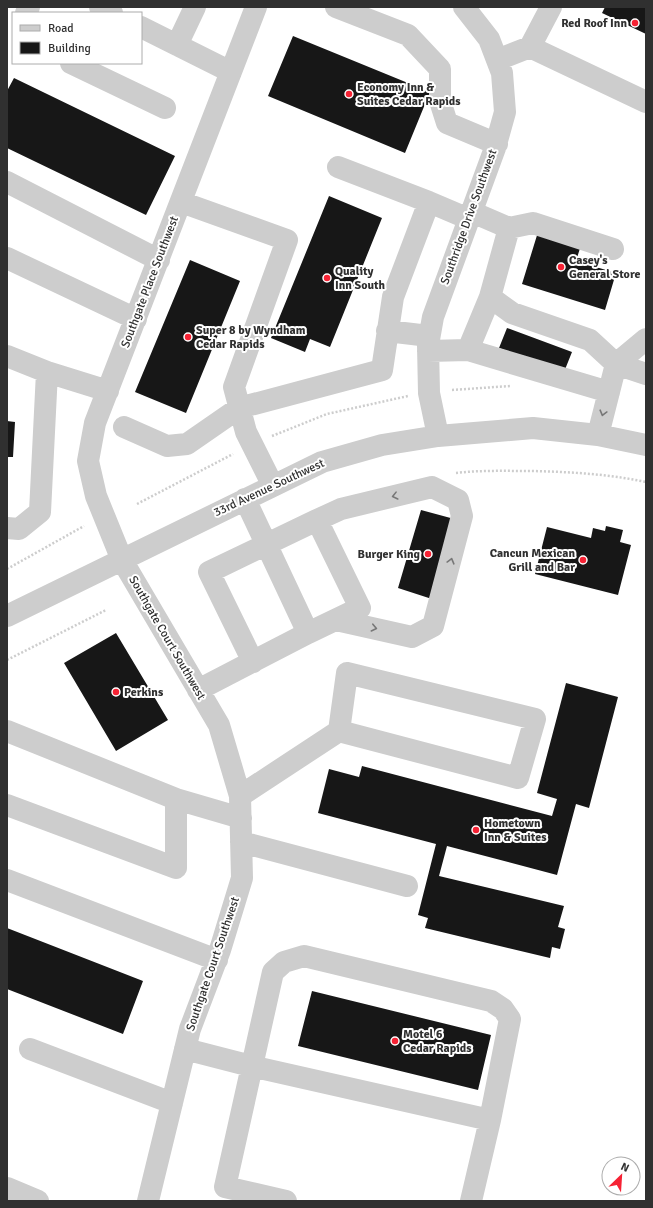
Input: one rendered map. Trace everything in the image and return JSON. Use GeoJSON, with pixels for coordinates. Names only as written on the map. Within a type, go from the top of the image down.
{"type":"FeatureCollection","features":[{"type":"Feature","properties":{"kind":"street"},"geometry":{"type":"LineString","coordinates":[[100,7],[110,12]]}},
{"type":"Feature","properties":{"kind":"street"},"geometry":{"type":"LineString","coordinates":[[177,45],[195,7]]}},
{"type":"Feature","properties":{"kind":"street","name":"Southgate Place Southwest"},"geometry":{"type":"LineString","coordinates":[[122,560],[96,496],[88,461],[95,423],[256,7]]}},
{"type":"Feature","properties":{"kind":"street"},"geometry":{"type":"LineString","coordinates":[[336,7],[408,35],[440,69],[440,101],[447,123],[497,144]]}},
{"type":"Feature","properties":{"kind":"street","name":"Southridge Drive Southwest"},"geometry":{"type":"LineString","coordinates":[[438,436],[429,393],[428,343],[433,316],[497,144],[505,112],[502,73],[489,39],[464,7]]}},
{"type":"Feature","properties":{"kind":"street"},"geometry":{"type":"LineString","coordinates":[[497,60],[530,47],[551,7]]}},
{"type":"Feature","properties":{"kind":"street"},"geometry":{"type":"LineString","coordinates":[[142,28],[231,72]]}},
{"type":"Feature","properties":{"kind":"street"},"geometry":{"type":"LineString","coordinates":[[530,47],[646,102]]}},
{"type":"Feature","properties":{"kind":"street"},"geometry":{"type":"LineString","coordinates":[[73,64],[165,108]]}},
{"type":"Feature","properties":{"kind":"street"},"geometry":{"type":"LineString","coordinates":[[338,167],[429,202],[510,228],[533,223],[613,249]]}},
{"type":"Feature","properties":{"kind":"street"},"geometry":{"type":"LineString","coordinates":[[7,182],[159,260]]}},
{"type":"Feature","properties":{"kind":"street"},"geometry":{"type":"LineString","coordinates":[[181,202],[287,240],[234,387],[246,432],[273,486]]}},
{"type":"Feature","properties":{"kind":"street"},"geometry":{"type":"LineString","coordinates":[[124,427],[167,446],[187,444],[239,408],[382,370],[393,297],[429,202]]}},
{"type":"Feature","properties":{"kind":"street"},"geometry":{"type":"LineString","coordinates":[[468,350],[490,297],[510,228]]}},
{"type":"Feature","properties":{"kind":"street"},"geometry":{"type":"LineString","coordinates":[[7,258],[136,320]]}},
{"type":"Feature","properties":{"kind":"street"},"geometry":{"type":"LineString","coordinates":[[490,297],[512,313],[590,340],[616,364],[646,374]]}},
{"type":"Feature","properties":{"kind":"street"},"geometry":{"type":"LineString","coordinates":[[387,331],[428,343],[468,350],[609,392]]}},
{"type":"Feature","properties":{"kind":"street"},"geometry":{"type":"LineString","coordinates":[[598,435],[616,364],[646,340]]}},
{"type":"Feature","properties":{"kind":"street"},"geometry":{"type":"LineString","coordinates":[[7,356],[47,372],[108,391]]}},
{"type":"Feature","properties":{"kind":"street"},"geometry":{"type":"LineString","coordinates":[[7,528],[19,529],[40,512],[47,372]]}},
{"type":"Feature","properties":{"kind":"street","name":"33rd Avenue Southwest"},"geometry":{"type":"LineString","coordinates":[[7,616],[322,462],[382,444],[438,436],[533,428],[598,435],[646,445]]}},
{"type":"Feature","properties":{"kind":"street"},"geometry":{"type":"LineString","coordinates":[[253,662],[209,572],[341,509],[432,487],[458,500],[462,516],[433,626],[412,637],[336,620]]}},
{"type":"Feature","properties":{"kind":"street"},"geometry":{"type":"LineString","coordinates":[[245,499],[308,633]]}},
{"type":"Feature","properties":{"kind":"street"},"geometry":{"type":"LineString","coordinates":[[198,690],[360,608],[317,520]]}},
{"type":"Feature","properties":{"kind":"street","name":"Southgate Court Southwest"},"geometry":{"type":"LineString","coordinates":[[122,560],[219,725],[240,796],[242,842],[242,878],[217,960],[190,1029],[148,1201]]}},
{"type":"Feature","properties":{"kind":"street"},"geometry":{"type":"LineString","coordinates":[[240,796],[339,730],[518,778],[535,719],[346,674],[339,730]]}},
{"type":"Feature","properties":{"kind":"street"},"geometry":{"type":"LineString","coordinates":[[7,731],[176,799],[241,818]]}},
{"type":"Feature","properties":{"kind":"street"},"geometry":{"type":"LineString","coordinates":[[7,805],[176,868],[176,799]]}},
{"type":"Feature","properties":{"kind":"street"},"geometry":{"type":"LineString","coordinates":[[242,842],[407,886]]}},
{"type":"Feature","properties":{"kind":"street"},"geometry":{"type":"LineString","coordinates":[[7,880],[217,960]]}},
{"type":"Feature","properties":{"kind":"street"},"geometry":{"type":"LineString","coordinates":[[286,1201],[225,1187],[273,972],[284,962],[304,956],[491,1001],[503,1009],[510,1019],[490,1120],[470,1201]]}},
{"type":"Feature","properties":{"kind":"street"},"geometry":{"type":"LineString","coordinates":[[30,1049],[172,1102]]}},
{"type":"Feature","properties":{"kind":"street"},"geometry":{"type":"LineString","coordinates":[[185,1049],[251,1066],[490,1120]]}},
{"type":"Feature","properties":{"kind":"street"},"geometry":{"type":"LineString","coordinates":[[7,1188],[38,1201]]}},
{"type":"Feature","properties":{"kind":"path"},"geometry":{"type":"LineString","coordinates":[[7,569],[84,526]]}},
{"type":"Feature","properties":{"kind":"path"},"geometry":{"type":"LineString","coordinates":[[7,660],[106,610]]}},
{"type":"Feature","properties":{"kind":"building","name":"Red Roof Inn"},"geometry":{"type":"Polygon","coordinates":[[[605,7],[646,7],[646,34],[602,13],[605,7]]]}},
{"type":"Feature","properties":{"kind":"building","name":"Economy Inn & Suites Cedar Rapids"},"geometry":{"type":"Polygon","coordinates":[[[293,36],[430,92],[405,153],[268,96],[293,36]]]}},
{"type":"Feature","properties":{"kind":"building"},"geometry":{"type":"Polygon","coordinates":[[[14,78],[175,156],[146,215],[7,148],[7,91],[14,78]]]}},
{"type":"Feature","properties":{"kind":"building","name":"Quality Inn South"},"geometry":{"type":"Polygon","coordinates":[[[329,196],[382,218],[330,347],[310,339],[305,352],[271,338],[329,196]]]}},
{"type":"Feature","properties":{"kind":"building","name":"Casey's General Store"},"geometry":{"type":"Polygon","coordinates":[[[538,232],[581,245],[576,261],[616,273],[605,310],[522,284],[538,232]]]}},
{"type":"Feature","properties":{"kind":"building","name":"Super 8 by Wyndham Cedar Rapids"},"geometry":{"type":"Polygon","coordinates":[[[190,260],[240,281],[186,413],[135,392],[190,260]]]}},
{"type":"Feature","properties":{"kind":"building"},"geometry":{"type":"Polygon","coordinates":[[[507,328],[572,352],[564,372],[499,348],[507,328]]]}},
{"type":"Feature","properties":{"kind":"building"},"geometry":{"type":"Polygon","coordinates":[[[7,421],[15,422],[13,457],[7,457],[7,421]]]}},
{"type":"Feature","properties":{"kind":"building","name":"Burger King"},"geometry":{"type":"Polygon","coordinates":[[[421,510],[458,520],[435,600],[398,588],[421,510]]]}},
{"type":"Feature","properties":{"kind":"building","name":"Cancun Mexican Grill and Bar"},"geometry":{"type":"Polygon","coordinates":[[[606,526],[623,530],[620,542],[631,545],[618,595],[535,574],[547,527],[591,538],[593,528],[605,531],[606,526]]]}},
{"type":"Feature","properties":{"kind":"building","name":"Perkins"},"geometry":{"type":"Polygon","coordinates":[[[116,633],[168,720],[116,751],[64,663],[116,633]]]}},
{"type":"Feature","properties":{"kind":"building","name":"Hometown Inn & Suites"},"geometry":{"type":"Polygon","coordinates":[[[566,683],[618,697],[589,808],[576,804],[557,875],[447,846],[439,876],[564,906],[558,927],[565,929],[560,949],[552,947],[550,958],[425,928],[428,918],[418,915],[436,844],[318,813],[329,769],[359,777],[362,766],[552,816],[557,799],[537,793],[566,683]]]}},
{"type":"Feature","properties":{"kind":"building"},"geometry":{"type":"Polygon","coordinates":[[[7,928],[143,981],[123,1034],[7,989],[7,928]]]}},
{"type":"Feature","properties":{"kind":"building","name":"Motel 6 Cedar Rapids"},"geometry":{"type":"Polygon","coordinates":[[[312,991],[491,1035],[478,1090],[298,1046],[312,991]]]}},
{"type":"Feature","properties":{"kind":"place","name":"Red Roof Inn"},"geometry":{"type":"Point","coordinates":[635,23]}},
{"type":"Feature","properties":{"kind":"place","name":"Economy Inn & Suites Cedar Rapids"},"geometry":{"type":"Point","coordinates":[349,94]}},
{"type":"Feature","properties":{"kind":"place","name":"Casey's General Store"},"geometry":{"type":"Point","coordinates":[561,267]}},
{"type":"Feature","properties":{"kind":"place","name":"Quality Inn South"},"geometry":{"type":"Point","coordinates":[327,278]}},
{"type":"Feature","properties":{"kind":"place","name":"Super 8 by Wyndham Cedar Rapids"},"geometry":{"type":"Point","coordinates":[188,337]}},
{"type":"Feature","properties":{"kind":"place","name":"Burger King"},"geometry":{"type":"Point","coordinates":[428,554]}},
{"type":"Feature","properties":{"kind":"place","name":"Cancun Mexican Grill and Bar"},"geometry":{"type":"Point","coordinates":[583,560]}},
{"type":"Feature","properties":{"kind":"place","name":"Perkins"},"geometry":{"type":"Point","coordinates":[116,692]}},
{"type":"Feature","properties":{"kind":"place","name":"Hometown Inn & Suites"},"geometry":{"type":"Point","coordinates":[476,830]}},
{"type":"Feature","properties":{"kind":"place","name":"Motel 6 Cedar Rapids"},"geometry":{"type":"Point","coordinates":[395,1041]}}]}
